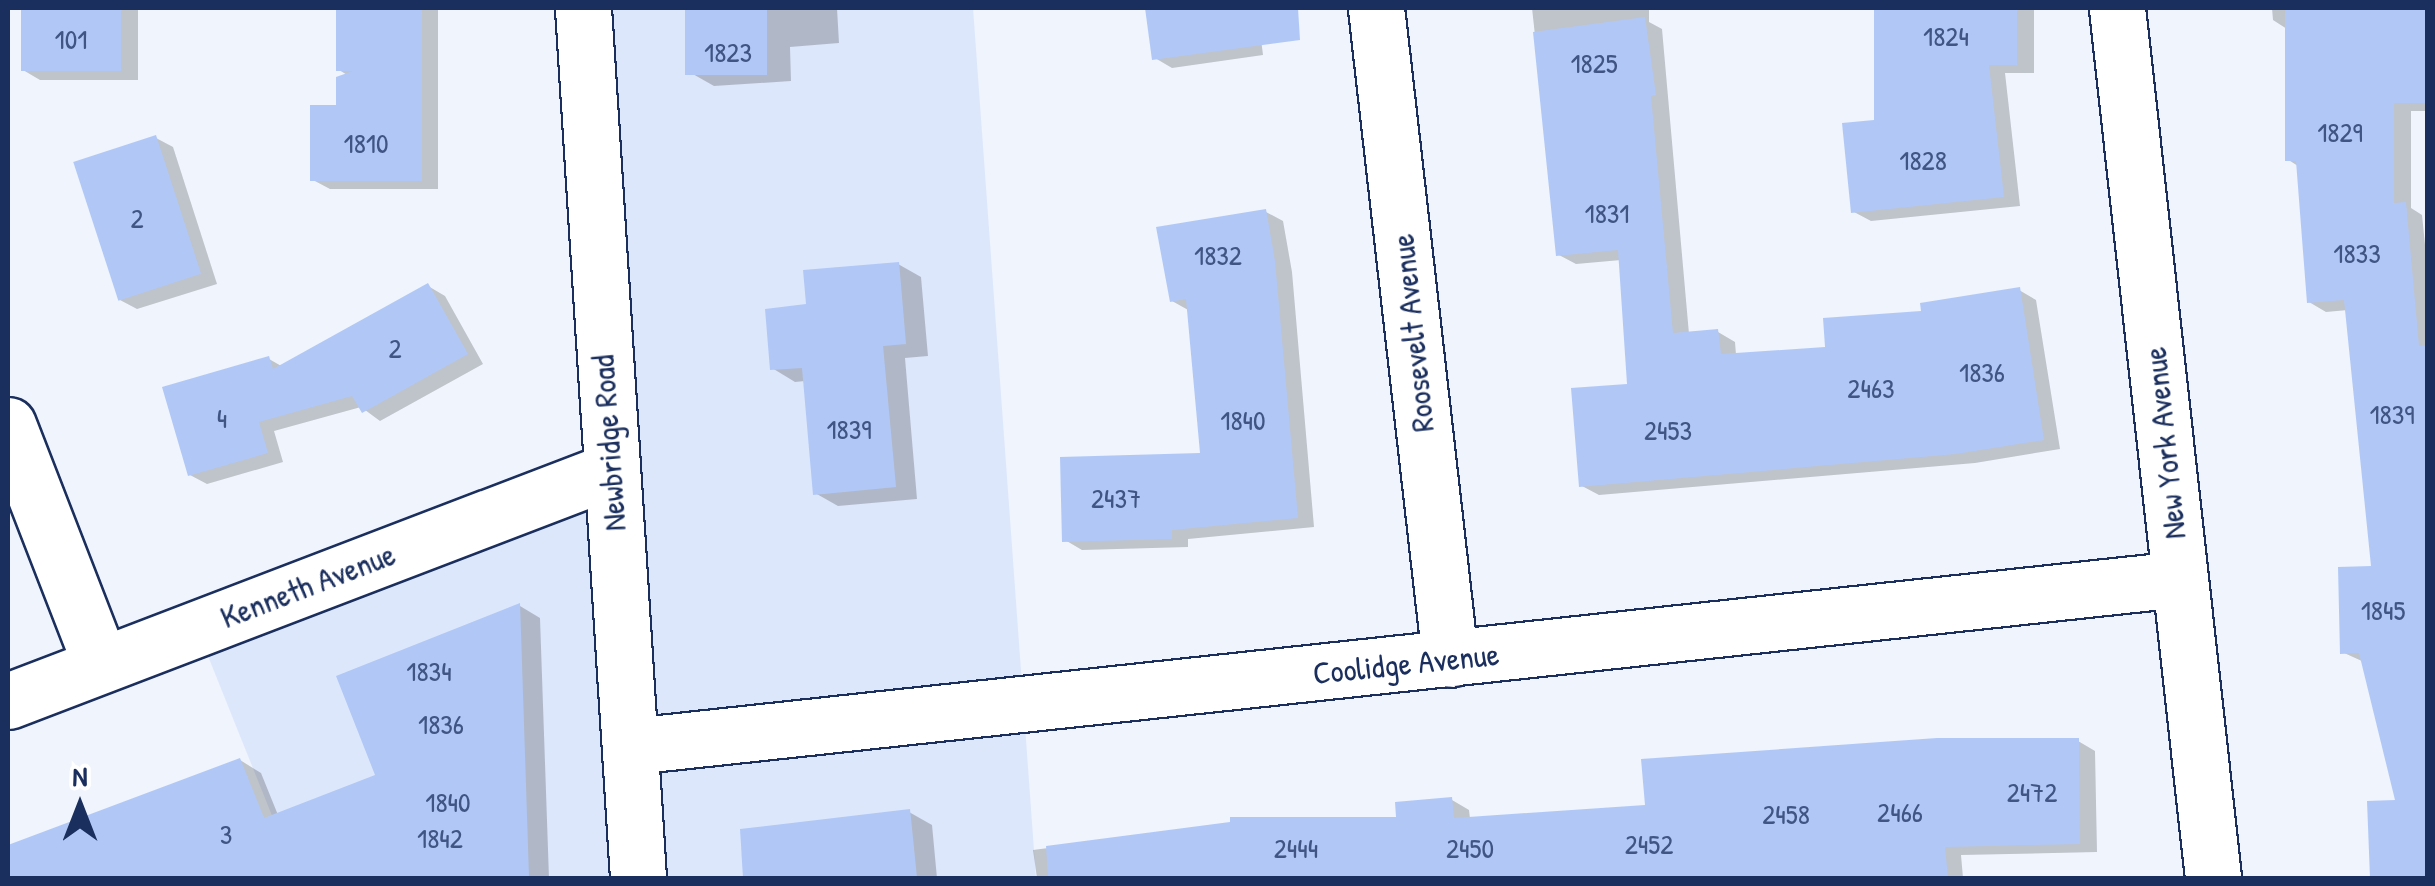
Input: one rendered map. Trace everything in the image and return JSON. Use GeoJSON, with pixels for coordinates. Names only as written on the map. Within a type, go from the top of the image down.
{"type":"FeatureCollection","features":[{"type":"Feature","properties":{"kind":"street","name":"Newbridge Road"},"geometry":{"type":"LineString","coordinates":[[583,8],[638,878]]}},
{"type":"Feature","properties":{"kind":"street","name":"Roosevelt Avenue"},"geometry":{"type":"LineString","coordinates":[[1376,8],[1450,659]]}},
{"type":"Feature","properties":{"kind":"street","name":"New York Avenue"},"geometry":{"type":"LineString","coordinates":[[2117,8],[2213,878]]}},
{"type":"Feature","properties":{"kind":"street"},"geometry":{"type":"LineString","coordinates":[[8,425],[101,665]]}},
{"type":"Feature","properties":{"kind":"street","name":"Kenneth Avenue"},"geometry":{"type":"LineString","coordinates":[[8,701],[610,471]]}},
{"type":"Feature","properties":{"kind":"street","name":"Coolidge Avenue"},"geometry":{"type":"LineString","coordinates":[[632,746],[2180,580]]}},
{"type":"Feature","properties":{"kind":"shaded area"},"geometry":{"type":"Polygon","coordinates":[[[568,8],[973,8],[1036,878],[297,878],[204,646],[595,488],[568,8]]]}},
{"type":"Feature","properties":{"kind":"building"},"geometry":{"type":"Polygon","coordinates":[[[21,8],[121,8],[121,71],[21,71],[21,8]]]}},
{"type":"Feature","properties":{"kind":"building"},"geometry":{"type":"Polygon","coordinates":[[[336,8],[422,8],[422,181],[310,181],[310,105],[336,105],[336,77],[353,71],[336,71],[336,8]]]}},
{"type":"Feature","properties":{"kind":"building"},"geometry":{"type":"Polygon","coordinates":[[[685,8],[767,8],[767,75],[685,75],[685,8]]]}},
{"type":"Feature","properties":{"kind":"building"},"geometry":{"type":"Polygon","coordinates":[[[1145,8],[1298,8],[1300,40],[1152,60],[1145,8]]]}},
{"type":"Feature","properties":{"kind":"building"},"geometry":{"type":"Polygon","coordinates":[[[1874,8],[2017,8],[2017,65],[1989,65],[2004,197],[1851,213],[1842,123],[1874,120],[1874,8]]]}},
{"type":"Feature","properties":{"kind":"building"},"geometry":{"type":"Polygon","coordinates":[[[2285,8],[2427,8],[2427,103],[2394,103],[2394,203],[2406,202],[2419,346],[2428,345],[2428,878],[2370,878],[2367,801],[2395,800],[2359,653],[2340,654],[2338,567],[2371,566],[2344,300],[2307,303],[2296,161],[2285,161],[2285,8]]]}},
{"type":"Feature","properties":{"kind":"building"},"geometry":{"type":"Polygon","coordinates":[[[1645,17],[1656,95],[1651,96],[1673,333],[1718,329],[1721,354],[1825,347],[1823,318],[1921,311],[1920,303],[2020,287],[2044,440],[1956,454],[1579,487],[1571,388],[1627,384],[1618,250],[1556,256],[1533,32],[1645,17]]]}},
{"type":"Feature","properties":{"kind":"building"},"geometry":{"type":"Polygon","coordinates":[[[156,135],[201,274],[118,301],[73,162],[156,135]]]}},
{"type":"Feature","properties":{"kind":"building"},"geometry":{"type":"Polygon","coordinates":[[[1266,209],[1275,261],[1298,518],[1172,530],[1172,539],[1062,542],[1060,457],[1200,453],[1186,299],[1170,302],[1156,227],[1266,209]]]}},
{"type":"Feature","properties":{"kind":"building"},"geometry":{"type":"Polygon","coordinates":[[[899,262],[906,344],[883,346],[896,487],[813,495],[802,368],[770,370],[765,309],[806,304],[803,270],[899,262]]]}},
{"type":"Feature","properties":{"kind":"building"},"geometry":{"type":"Polygon","coordinates":[[[428,283],[468,354],[362,413],[352,396],[259,422],[268,453],[188,476],[162,387],[269,356],[273,369],[428,283]]]}},
{"type":"Feature","properties":{"kind":"building"},"geometry":{"type":"Polygon","coordinates":[[[520,603],[529,878],[8,878],[8,845],[240,758],[264,818],[375,775],[336,676],[520,603]]]}},
{"type":"Feature","properties":{"kind":"building"},"geometry":{"type":"Polygon","coordinates":[[[1937,738],[2079,738],[2080,844],[1945,847],[1948,878],[1048,878],[1046,846],[1230,822],[1230,817],[1396,817],[1395,802],[1452,797],[1454,818],[1645,805],[1641,759],[1937,738]]]}},
{"type":"Feature","properties":{"kind":"building"},"geometry":{"type":"Polygon","coordinates":[[[910,809],[917,878],[743,878],[740,829],[910,809]]]}}]}
